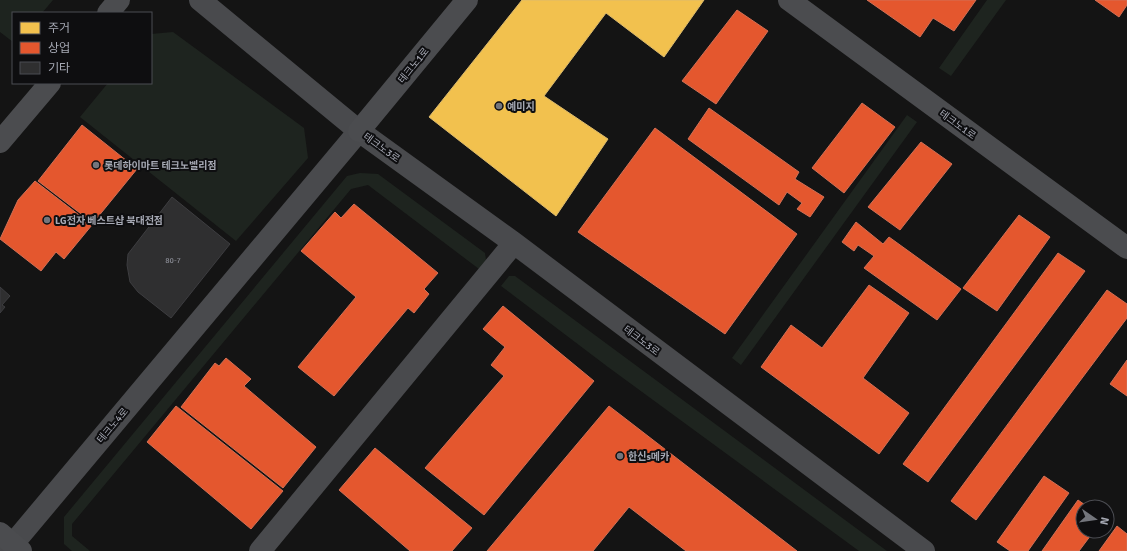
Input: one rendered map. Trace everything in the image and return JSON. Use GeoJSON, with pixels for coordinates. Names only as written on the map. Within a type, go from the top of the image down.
{"type":"FeatureCollection","features":[{"type":"Feature","properties":{"kind":"main road"},"geometry":{"type":"LineString","coordinates":[[109,12],[119,0]]}},
{"type":"Feature","properties":{"kind":"main road","name":"테크노1로"},"geometry":{"type":"LineString","coordinates":[[359,131],[467,0]]}},
{"type":"Feature","properties":{"kind":"main road","name":"테크노1로"},"geometry":{"type":"LineString","coordinates":[[789,0],[1127,248]]}},
{"type":"Feature","properties":{"kind":"main road"},"geometry":{"type":"LineString","coordinates":[[0,142],[49,84]]}},
{"type":"Feature","properties":{"kind":"street","name":"테크노3로"},"geometry":{"type":"LineString","coordinates":[[200,0],[359,131],[514,243],[924,551]]}},
{"type":"Feature","properties":{"kind":"street","name":"테크노3로"},"geometry":{"type":"LineString","coordinates":[[212,306],[359,131]]}},
{"type":"Feature","properties":{"kind":"street"},"geometry":{"type":"LineString","coordinates":[[260,551],[514,243]]}},
{"type":"Feature","properties":{"kind":"street","name":"테크노4로"},"geometry":{"type":"LineString","coordinates":[[10,545],[212,306]]}},
{"type":"Feature","properties":{"kind":"shaded area"},"geometry":{"type":"Polygon","coordinates":[[[0,0],[53,0],[43,12],[12,12],[12,41],[0,32],[0,0]]]}},
{"type":"Feature","properties":{"kind":"shaded area"},"geometry":{"type":"Polygon","coordinates":[[[987,0],[1006,0],[951,76],[939,68],[987,0]]]}},
{"type":"Feature","properties":{"kind":"shaded area"},"geometry":{"type":"Polygon","coordinates":[[[173,32],[304,128],[308,158],[236,241],[80,117],[107,84],[152,84],[152,34],[173,32]]]}},
{"type":"Feature","properties":{"kind":"shaded area"},"geometry":{"type":"Polygon","coordinates":[[[907,115],[917,122],[741,365],[732,358],[907,115]]]}},
{"type":"Feature","properties":{"kind":"shaded area"},"geometry":{"type":"Polygon","coordinates":[[[360,173],[378,174],[485,253],[486,260],[479,269],[368,185],[351,189],[72,524],[72,536],[90,551],[72,551],[64,544],[64,517],[347,176],[360,173]]]}},
{"type":"Feature","properties":{"kind":"shaded area"},"geometry":{"type":"Polygon","coordinates":[[[509,276],[515,276],[887,551],[859,551],[608,367],[501,286],[509,276]]]}},
{"type":"Feature","properties":{"kind":"building: 주거","name":"예미지"},"geometry":{"type":"Polygon","coordinates":[[[522,0],[704,0],[664,57],[606,13],[544,96],[608,139],[556,216],[429,117],[522,0]]]}},
{"type":"Feature","properties":{"kind":"building: 상업"},"geometry":{"type":"Polygon","coordinates":[[[867,0],[976,0],[954,31],[933,18],[920,37],[867,0]]]}},
{"type":"Feature","properties":{"kind":"building: 상업"},"geometry":{"type":"Polygon","coordinates":[[[1095,0],[1127,0],[1127,5],[1119,17],[1095,0]]]}},
{"type":"Feature","properties":{"kind":"building: 상업"},"geometry":{"type":"Polygon","coordinates":[[[737,10],[768,31],[716,104],[682,81],[737,10]]]}},
{"type":"Feature","properties":{"kind":"building: 상업"},"geometry":{"type":"Polygon","coordinates":[[[862,103],[895,127],[844,193],[812,168],[862,103]]]}},
{"type":"Feature","properties":{"kind":"building: 상업"},"geometry":{"type":"Polygon","coordinates":[[[709,108],[799,172],[795,179],[824,197],[810,217],[797,209],[802,203],[787,192],[779,205],[688,139],[709,108]]]}},
{"type":"Feature","properties":{"kind":"building: 상업"},"geometry":{"type":"Polygon","coordinates":[[[82,125],[137,169],[93,223],[38,181],[82,125]]]}},
{"type":"Feature","properties":{"kind":"building: 상업"},"geometry":{"type":"Polygon","coordinates":[[[655,128],[797,234],[725,334],[578,232],[655,128]]]}},
{"type":"Feature","properties":{"kind":"building: 상업"},"geometry":{"type":"Polygon","coordinates":[[[921,142],[952,164],[900,230],[868,207],[921,142]]]}},
{"type":"Feature","properties":{"kind":"building: 상업"},"geometry":{"type":"Polygon","coordinates":[[[35,181],[92,225],[64,259],[56,252],[41,271],[0,239],[18,200],[35,181]]]}},
{"type":"Feature","properties":{"kind":"building: 상업"},"geometry":{"type":"Polygon","coordinates":[[[354,204],[438,273],[424,289],[429,294],[414,313],[408,308],[334,396],[298,367],[356,297],[301,251],[335,212],[341,218],[354,204]]]}},
{"type":"Feature","properties":{"kind":"building: 상업"},"geometry":{"type":"Polygon","coordinates":[[[1019,215],[1050,237],[997,311],[963,288],[1019,215]]]}},
{"type":"Feature","properties":{"kind":"building: 상업"},"geometry":{"type":"Polygon","coordinates":[[[856,222],[883,244],[889,237],[961,289],[937,320],[864,268],[874,256],[858,245],[854,251],[842,242],[856,222]]]}},
{"type":"Feature","properties":{"kind":"building: 상업"},"geometry":{"type":"Polygon","coordinates":[[[1058,253],[1085,271],[928,482],[903,464],[1058,253]]]}},
{"type":"Feature","properties":{"kind":"building: 상업"},"geometry":{"type":"Polygon","coordinates":[[[869,285],[909,313],[863,378],[909,413],[879,454],[761,367],[791,325],[822,348],[869,285]]]}},
{"type":"Feature","properties":{"kind":"building: 상업"},"geometry":{"type":"Polygon","coordinates":[[[1107,290],[1127,304],[1127,318],[976,520],[951,501],[1107,290]]]}},
{"type":"Feature","properties":{"kind":"building: 상업"},"geometry":{"type":"Polygon","coordinates":[[[503,306],[594,381],[484,515],[425,468],[504,376],[491,365],[505,347],[483,329],[503,306]]]}},
{"type":"Feature","properties":{"kind":"building: 상업"},"geometry":{"type":"Polygon","coordinates":[[[226,358],[251,379],[244,386],[316,447],[283,488],[181,407],[215,363],[219,366],[226,358]]]}},
{"type":"Feature","properties":{"kind":"building: 상업"},"geometry":{"type":"Polygon","coordinates":[[[1127,360],[1127,396],[1110,384],[1127,360]]]}},
{"type":"Feature","properties":{"kind":"building: 상업"},"geometry":{"type":"Polygon","coordinates":[[[176,406],[283,491],[251,529],[147,442],[176,406]]]}},
{"type":"Feature","properties":{"kind":"building: 상업","name":"한신s메카"},"geometry":{"type":"Polygon","coordinates":[[[609,406],[797,551],[686,551],[629,507],[593,551],[487,551],[609,406]]]}},
{"type":"Feature","properties":{"kind":"building: 상업"},"geometry":{"type":"Polygon","coordinates":[[[375,448],[472,528],[452,551],[410,551],[339,490],[375,448]]]}},
{"type":"Feature","properties":{"kind":"building: 상업"},"geometry":{"type":"Polygon","coordinates":[[[1044,476],[1069,493],[1028,551],[1010,551],[997,542],[1044,476]]]}},
{"type":"Feature","properties":{"kind":"building: 상업"},"geometry":{"type":"Polygon","coordinates":[[[1075,504],[1075,539],[1088,539],[1079,551],[1042,551],[1075,504]]]}},
{"type":"Feature","properties":{"kind":"building: 상업"},"geometry":{"type":"Polygon","coordinates":[[[1117,526],[1127,534],[1127,551],[1099,551],[1108,539],[1115,539],[1115,529],[1117,526]]]}},
{"type":"Feature","properties":{"kind":"building: 기타"},"geometry":{"type":"Polygon","coordinates":[[[172,197],[230,244],[171,318],[138,292],[130,282],[127,265],[128,254],[172,197]]]}},
{"type":"Feature","properties":{"kind":"building: 기타"},"geometry":{"type":"Polygon","coordinates":[[[0,287],[10,296],[2,305],[5,307],[0,313],[0,287]]]}},
{"type":"Feature","properties":{"kind":"place","name":"예미지"},"geometry":{"type":"Point","coordinates":[499,106]}},
{"type":"Feature","properties":{"kind":"place","name":"롯데하이마트 테크노벨리점"},"geometry":{"type":"Point","coordinates":[96,165]}},
{"type":"Feature","properties":{"kind":"place","name":"LG전자 베스트샵 북대전점"},"geometry":{"type":"Point","coordinates":[47,220]}},
{"type":"Feature","properties":{"kind":"place","name":"한신s메카"},"geometry":{"type":"Point","coordinates":[620,456]}}]}
